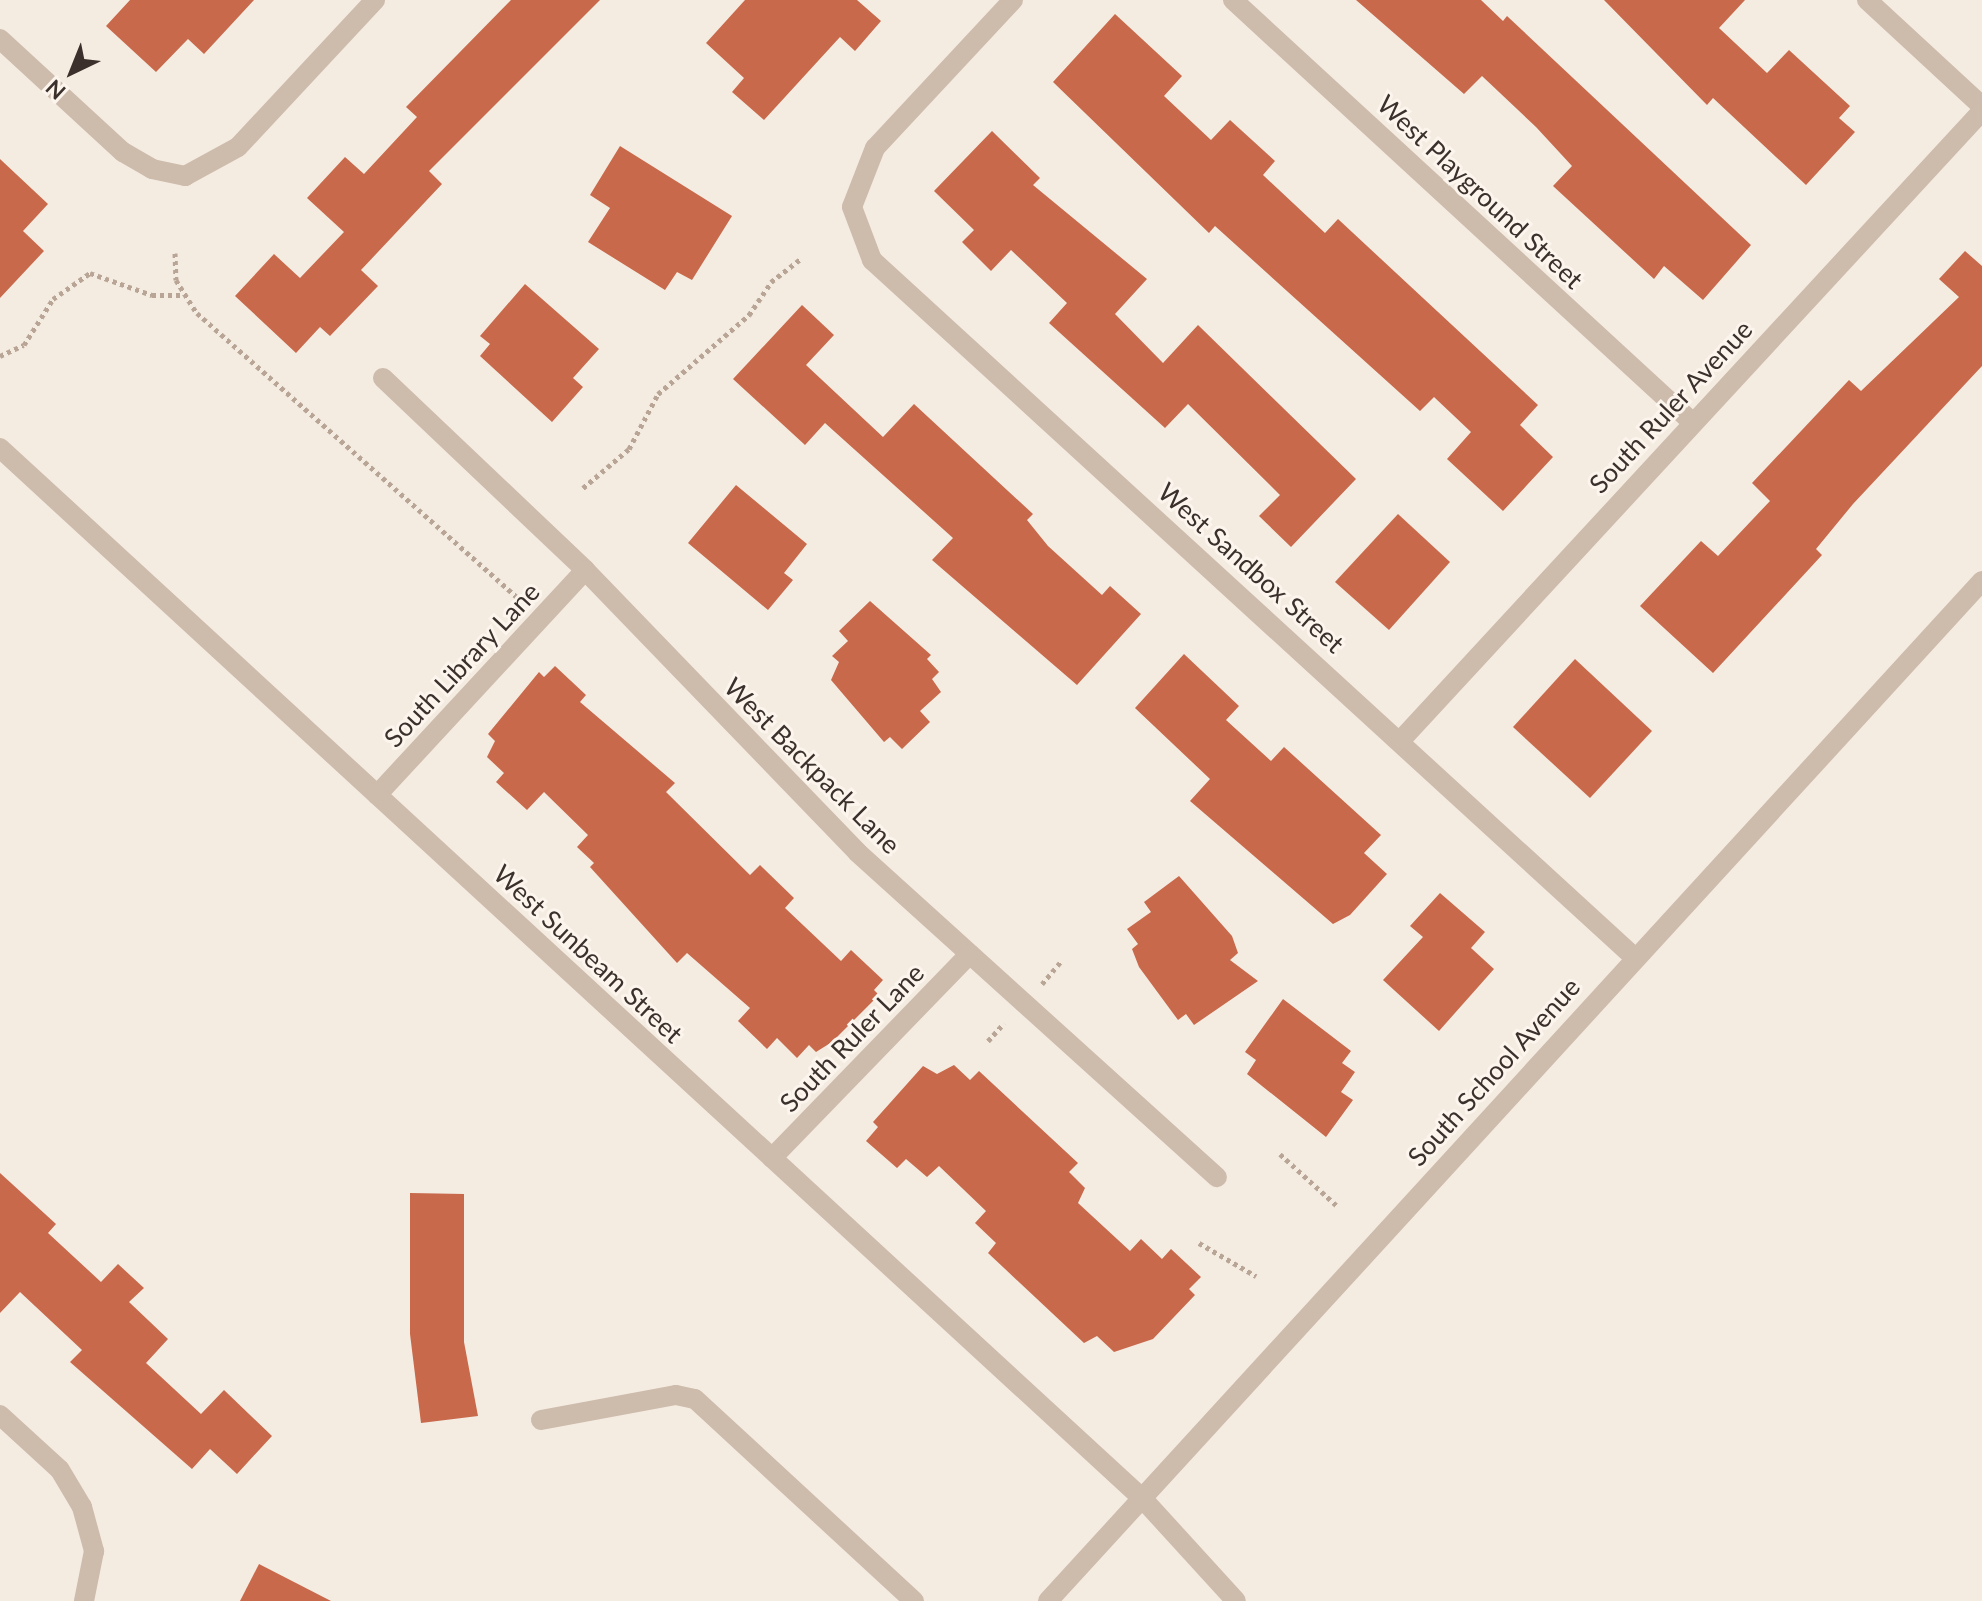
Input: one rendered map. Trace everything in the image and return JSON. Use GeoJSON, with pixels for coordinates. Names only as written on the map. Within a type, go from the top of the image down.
{"type":"FeatureCollection","features":[{"type":"Feature","properties":{"kind":"street"},"geometry":{"type":"LineString","coordinates":[[0,39],[123,152],[152,169],[185,176],[238,147],[375,0]]}},
{"type":"Feature","properties":{"kind":"street","name":"West Sandbox Street"},"geometry":{"type":"LineString","coordinates":[[1013,0],[875,148],[852,207],[872,260],[1401,740],[1633,956]]}},
{"type":"Feature","properties":{"kind":"street","name":"West Playground Street"},"geometry":{"type":"LineString","coordinates":[[1233,0],[1692,422]]}},
{"type":"Feature","properties":{"kind":"street"},"geometry":{"type":"LineString","coordinates":[[1867,0],[1982,108]]}},
{"type":"Feature","properties":{"kind":"street","name":"South Ruler Avenue"},"geometry":{"type":"LineString","coordinates":[[1401,740],[1982,108]]}},
{"type":"Feature","properties":{"kind":"street","name":"West Backpack Lane"},"geometry":{"type":"LineString","coordinates":[[383,378],[585,570],[857,852],[1217,1177]]}},
{"type":"Feature","properties":{"kind":"street","name":"West Sunbeam Street"},"geometry":{"type":"LineString","coordinates":[[0,448],[1142,1498],[1236,1601]]}},
{"type":"Feature","properties":{"kind":"street","name":"South Library Lane"},"geometry":{"type":"LineString","coordinates":[[377,795],[585,570]]}},
{"type":"Feature","properties":{"kind":"street","name":"South School Avenue"},"geometry":{"type":"LineString","coordinates":[[1048,1601],[1633,956],[1982,581]]}},
{"type":"Feature","properties":{"kind":"street","name":"South Ruler Lane"},"geometry":{"type":"LineString","coordinates":[[772,1158],[970,954]]}},
{"type":"Feature","properties":{"kind":"street"},"geometry":{"type":"LineString","coordinates":[[541,1420],[676,1395],[695,1399],[914,1601]]}},
{"type":"Feature","properties":{"kind":"street"},"geometry":{"type":"LineString","coordinates":[[0,1415],[60,1470],[82,1507],[94,1551],[84,1601]]}},
{"type":"Feature","properties":{"kind":"path"},"geometry":{"type":"LineString","coordinates":[[175,253],[182,295],[524,604]]}},
{"type":"Feature","properties":{"kind":"path"},"geometry":{"type":"LineString","coordinates":[[583,488],[629,449],[658,394],[749,315],[771,282],[800,259]]}},
{"type":"Feature","properties":{"kind":"path"},"geometry":{"type":"LineString","coordinates":[[0,356],[24,345],[53,299],[90,273],[152,295],[182,295]]}},
{"type":"Feature","properties":{"kind":"path"},"geometry":{"type":"LineString","coordinates":[[1040,986],[1062,960]]}},
{"type":"Feature","properties":{"kind":"path"},"geometry":{"type":"LineString","coordinates":[[988,1041],[1010,1017]]}},
{"type":"Feature","properties":{"kind":"path"},"geometry":{"type":"LineString","coordinates":[[1280,1154],[1336,1205]]}},
{"type":"Feature","properties":{"kind":"path"},"geometry":{"type":"LineString","coordinates":[[1199,1243],[1256,1276]]}},
{"type":"Feature","properties":{"kind":"building"},"geometry":{"type":"Polygon","coordinates":[[[130,0],[254,0],[204,54],[188,39],[156,72],[106,26],[130,0]]]}},
{"type":"Feature","properties":{"kind":"building"},"geometry":{"type":"Polygon","coordinates":[[[511,0],[600,0],[429,171],[442,184],[361,270],[378,286],[330,336],[320,327],[296,353],[235,296],[274,254],[300,278],[344,232],[307,198],[345,157],[364,174],[417,117],[406,107],[511,0]]]}},
{"type":"Feature","properties":{"kind":"building"},"geometry":{"type":"Polygon","coordinates":[[[745,0],[857,0],[881,21],[855,51],[840,37],[764,120],[732,92],[744,78],[706,43],[745,0]]]}},
{"type":"Feature","properties":{"kind":"building"},"geometry":{"type":"Polygon","coordinates":[[[1356,0],[1481,0],[1503,21],[1507,16],[1751,245],[1703,300],[1664,266],[1654,279],[1553,186],[1572,166],[1482,76],[1464,94],[1356,0]]]}},
{"type":"Feature","properties":{"kind":"building"},"geometry":{"type":"Polygon","coordinates":[[[1604,0],[1745,0],[1719,28],[1767,73],[1789,50],[1850,106],[1839,118],[1855,132],[1806,185],[1713,98],[1707,105],[1604,0]]]}},
{"type":"Feature","properties":{"kind":"building"},"geometry":{"type":"Polygon","coordinates":[[[1115,14],[1182,76],[1164,96],[1211,140],[1230,120],[1275,161],[1263,175],[1325,233],[1338,219],[1538,405],[1520,425],[1553,457],[1503,511],[1447,459],[1471,432],[1434,397],[1420,411],[1215,226],[1209,233],[1053,82],[1115,14]]]}},
{"type":"Feature","properties":{"kind":"building"},"geometry":{"type":"Polygon","coordinates":[[[992,131],[1040,178],[1033,185],[1147,279],[1115,314],[1163,363],[1198,325],[1356,479],[1291,547],[1259,516],[1280,495],[1188,404],[1165,428],[1049,323],[1067,303],[1011,250],[991,271],[962,242],[974,230],[934,191],[992,131]]]}},
{"type":"Feature","properties":{"kind":"building"},"geometry":{"type":"Polygon","coordinates":[[[620,146],[732,216],[692,280],[677,272],[665,290],[588,242],[610,208],[590,195],[620,146]]]}},
{"type":"Feature","properties":{"kind":"building"},"geometry":{"type":"Polygon","coordinates":[[[0,159],[48,204],[23,231],[44,251],[0,298],[0,159]]]}},
{"type":"Feature","properties":{"kind":"building"},"geometry":{"type":"Polygon","coordinates":[[[1965,251],[1982,266],[1982,366],[1853,504],[1816,549],[1822,555],[1713,673],[1640,606],[1701,541],[1718,556],[1770,501],[1752,483],[1849,380],[1861,391],[1959,297],[1939,279],[1965,251]]]}},
{"type":"Feature","properties":{"kind":"building"},"geometry":{"type":"Polygon","coordinates":[[[525,284],[599,349],[573,378],[583,387],[552,422],[480,356],[490,344],[480,336],[525,284]]]}},
{"type":"Feature","properties":{"kind":"building"},"geometry":{"type":"Polygon","coordinates":[[[802,305],[834,335],[806,365],[883,437],[914,404],[1033,514],[1027,520],[1048,546],[1102,595],[1110,586],[1141,614],[1077,685],[932,560],[953,538],[825,423],[805,445],[733,379],[802,305]]]}},
{"type":"Feature","properties":{"kind":"building"},"geometry":{"type":"Polygon","coordinates":[[[736,485],[807,544],[784,573],[793,580],[768,610],[688,543],[736,485]]]}},
{"type":"Feature","properties":{"kind":"building"},"geometry":{"type":"Polygon","coordinates":[[[1398,514],[1450,562],[1389,630],[1335,582],[1398,514]]]}},
{"type":"Feature","properties":{"kind":"building"},"geometry":{"type":"Polygon","coordinates":[[[870,601],[931,655],[927,659],[939,672],[932,679],[941,692],[920,711],[930,722],[902,749],[890,737],[884,742],[831,680],[839,662],[832,656],[848,641],[839,631],[870,601]]]}},
{"type":"Feature","properties":{"kind":"building"},"geometry":{"type":"Polygon","coordinates":[[[1184,654],[1239,706],[1226,720],[1271,761],[1284,747],[1381,835],[1364,853],[1387,874],[1350,915],[1333,924],[1190,801],[1210,779],[1135,708],[1184,654]]]}},
{"type":"Feature","properties":{"kind":"building"},"geometry":{"type":"Polygon","coordinates":[[[1575,659],[1652,731],[1590,798],[1513,727],[1575,659]]]}},
{"type":"Feature","properties":{"kind":"building"},"geometry":{"type":"Polygon","coordinates":[[[555,666],[586,695],[580,702],[675,783],[666,792],[750,875],[760,865],[794,898],[785,908],[841,961],[851,950],[883,980],[874,990],[879,995],[832,1042],[816,1052],[809,1045],[797,1058],[777,1038],[767,1049],[738,1021],[750,1008],[687,953],[677,963],[590,867],[594,863],[577,847],[588,835],[544,792],[527,810],[496,782],[504,773],[487,757],[495,741],[488,734],[539,672],[544,677],[555,666]]]}},
{"type":"Feature","properties":{"kind":"building"},"geometry":{"type":"Polygon","coordinates":[[[1179,876],[1232,936],[1238,953],[1230,960],[1258,981],[1194,1025],[1186,1014],[1178,1020],[1139,967],[1132,949],[1138,944],[1127,929],[1151,912],[1144,902],[1179,876]]]}},
{"type":"Feature","properties":{"kind":"building"},"geometry":{"type":"Polygon","coordinates":[[[1440,893],[1485,932],[1471,948],[1494,969],[1439,1031],[1383,980],[1423,937],[1410,926],[1440,893]]]}},
{"type":"Feature","properties":{"kind":"building"},"geometry":{"type":"Polygon","coordinates":[[[1283,999],[1351,1051],[1342,1063],[1355,1072],[1341,1092],[1353,1100],[1326,1137],[1247,1074],[1256,1060],[1245,1052],[1283,999]]]}},
{"type":"Feature","properties":{"kind":"building"},"geometry":{"type":"Polygon","coordinates":[[[954,1065],[970,1080],[979,1071],[1078,1163],[1069,1172],[1085,1188],[1078,1203],[1130,1251],[1141,1239],[1162,1259],[1171,1249],[1201,1277],[1189,1289],[1195,1295],[1153,1339],[1114,1352],[1097,1336],[1084,1343],[988,1253],[996,1243],[975,1223],[986,1211],[939,1166],[927,1177],[906,1159],[897,1168],[866,1141],[878,1127],[873,1122],[923,1066],[937,1074],[954,1065]]]}},
{"type":"Feature","properties":{"kind":"building"},"geometry":{"type":"Polygon","coordinates":[[[0,1173],[56,1224],[48,1233],[101,1282],[118,1264],[144,1288],[129,1302],[168,1339],[146,1363],[201,1414],[224,1390],[272,1436],[237,1474],[210,1449],[192,1469],[70,1362],[82,1350],[20,1292],[0,1313],[0,1173]]]}},
{"type":"Feature","properties":{"kind":"building"},"geometry":{"type":"Polygon","coordinates":[[[410,1193],[464,1194],[464,1342],[478,1416],[421,1423],[410,1334],[410,1193]]]}},
{"type":"Feature","properties":{"kind":"building"},"geometry":{"type":"Polygon","coordinates":[[[259,1564],[331,1601],[240,1601],[259,1564]]]}}]}
